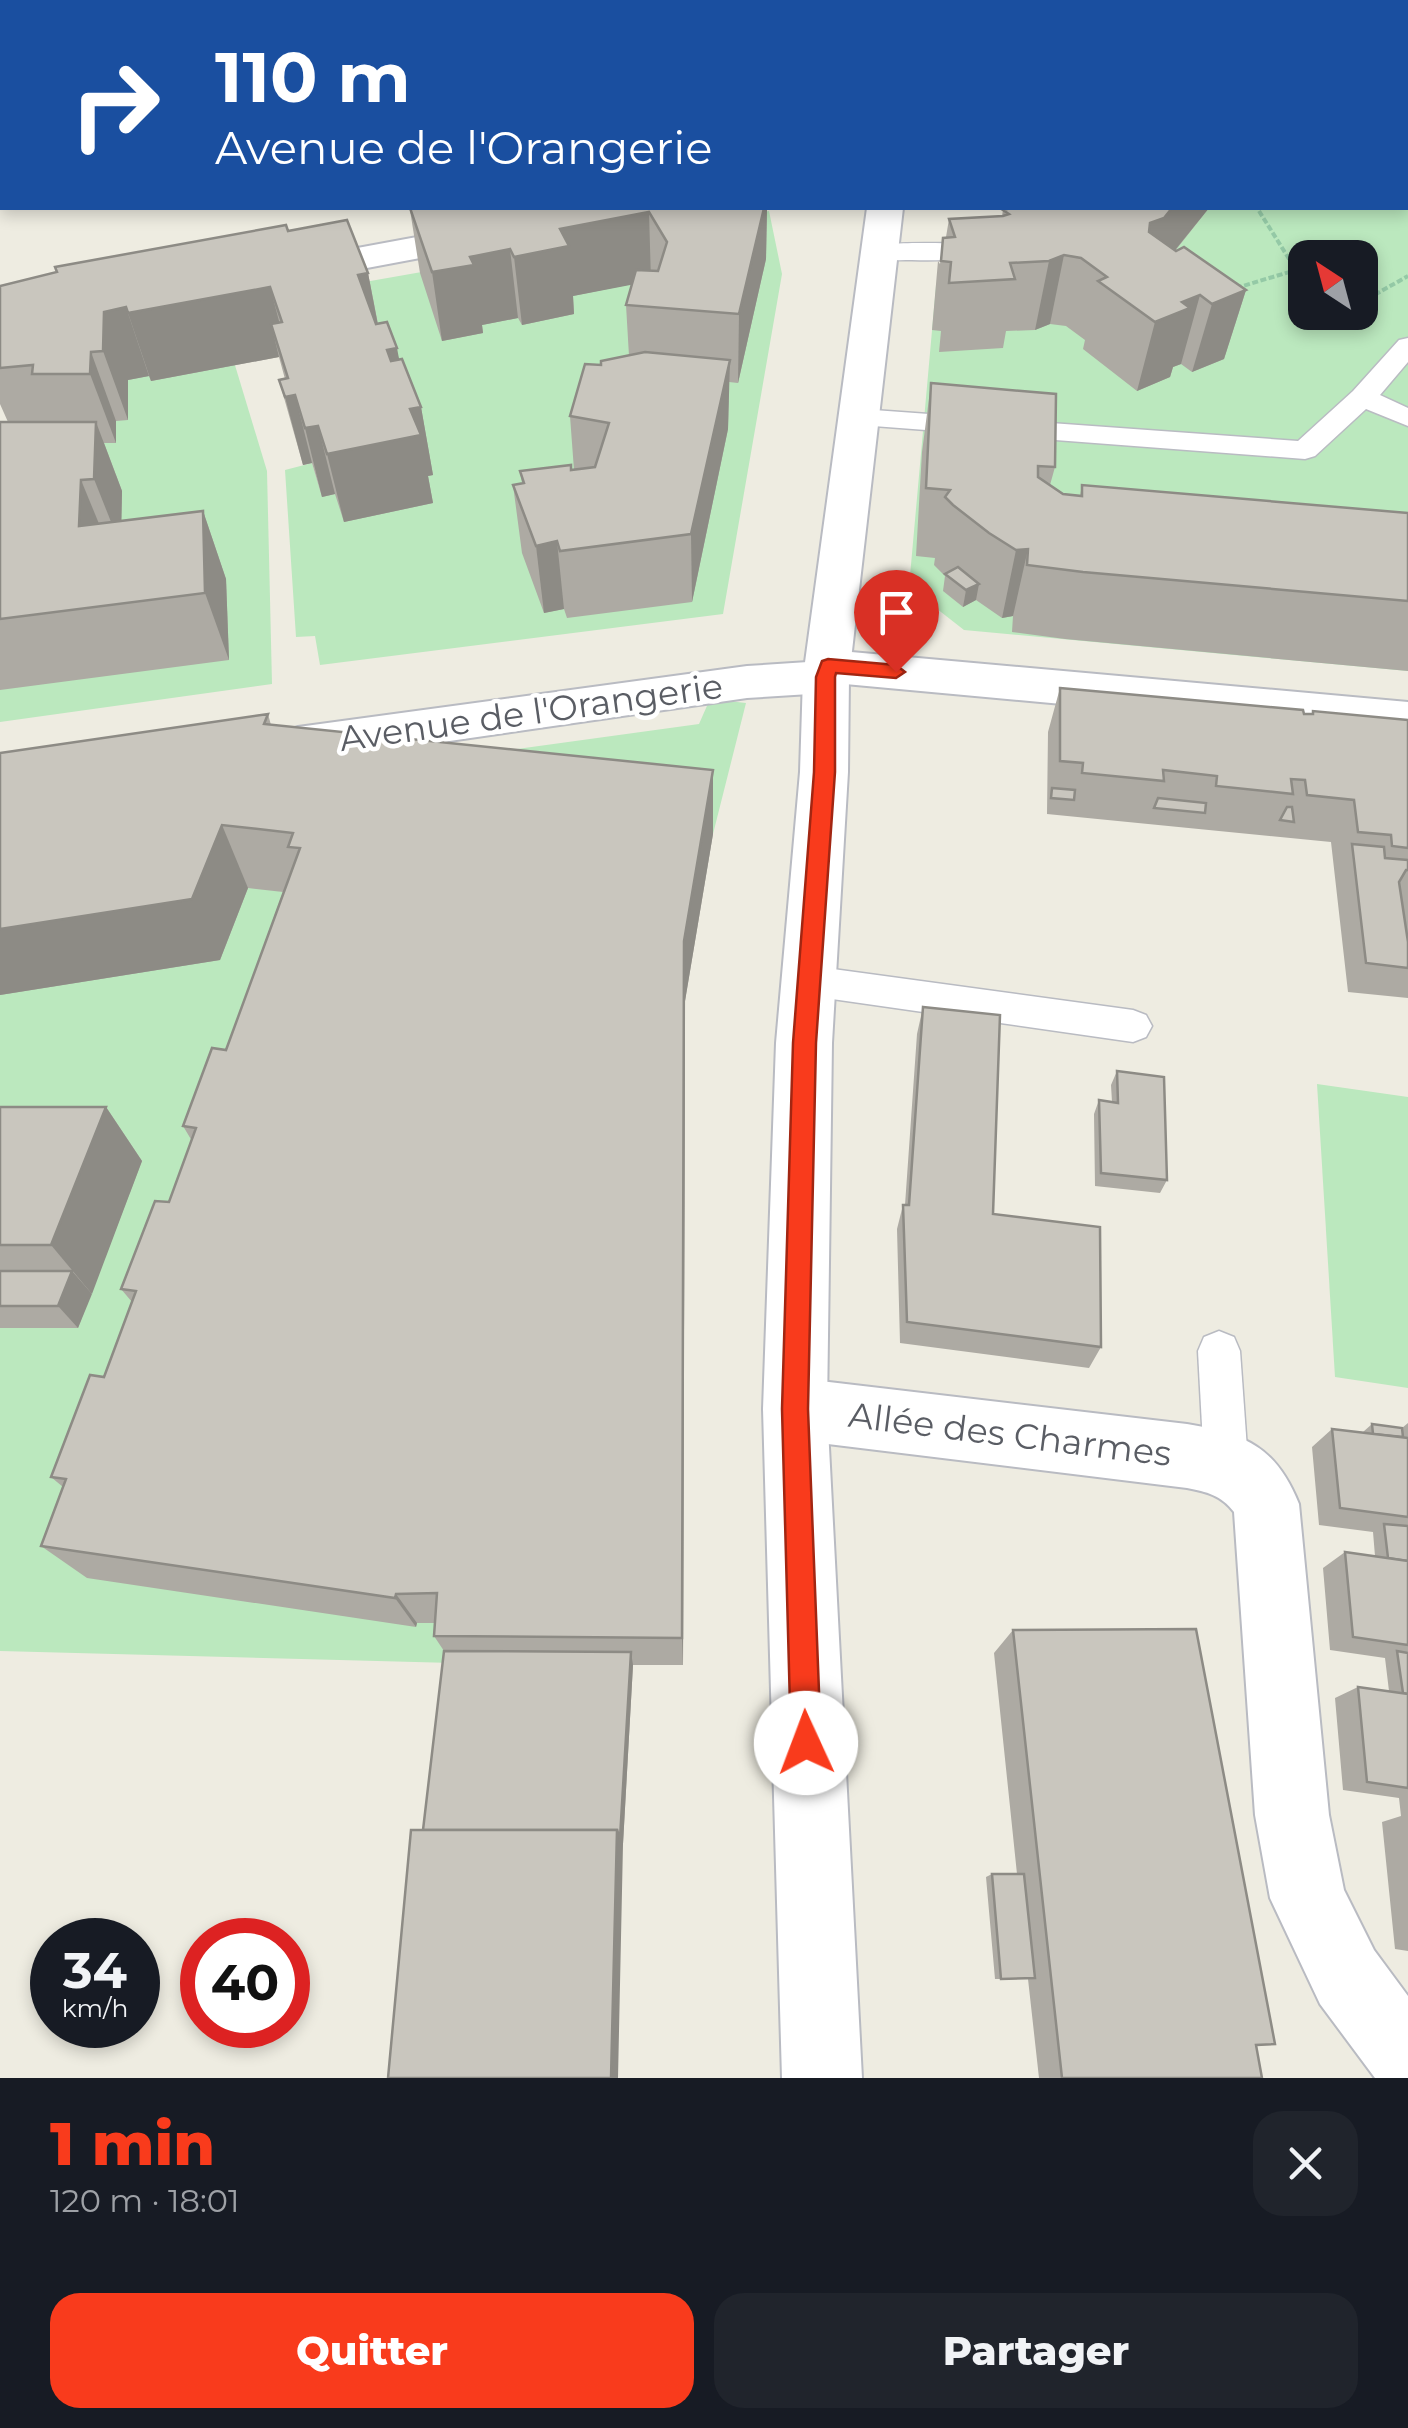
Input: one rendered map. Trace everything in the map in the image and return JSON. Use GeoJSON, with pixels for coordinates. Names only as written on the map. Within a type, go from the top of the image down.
{"type":"FeatureCollection","features":[{"type":"Feature","properties":{"kind":"street"},"geometry":{"type":"LineString","coordinates":[[252,278],[617,210]]}},
{"type":"Feature","properties":{"kind":"street"},"geometry":{"type":"LineString","coordinates":[[822,2078],[795,1409],[804,1043],[824,772],[827,671],[882,230]]}},
{"type":"Feature","properties":{"kind":"street","name":"Avenue de l'Orangerie"},"geometry":{"type":"LineString","coordinates":[[252,752],[827,671],[1408,719]]}},
{"type":"Feature","properties":{"kind":"street","name":"Allée des Charmes"},"geometry":{"type":"LineString","coordinates":[[795,1409],[1226,1463]]}},
{"type":"Feature","properties":{"kind":"street"},"geometry":{"type":"LineString","coordinates":[[1226,1463],[1255,1482],[1266,1504],[1292,1815],[1308,1898],[1347,1976],[1386,2032],[1408,2055]]}},
{"type":"Feature","properties":{"kind":"lane"},"geometry":{"type":"LineString","coordinates":[[882,230],[951,255],[1036,228],[1056,210]]}},
{"type":"Feature","properties":{"kind":"lane"},"geometry":{"type":"LineString","coordinates":[[860,417],[1305,450],[1363,398],[1408,346]]}},
{"type":"Feature","properties":{"kind":"lane"},"geometry":{"type":"LineString","coordinates":[[1363,398],[1408,418]]}},
{"type":"Feature","properties":{"kind":"lane"},"geometry":{"type":"LineString","coordinates":[[811,981],[1133,1026]]}},
{"type":"Feature","properties":{"kind":"lane","name":"Allée des Charmes"},"geometry":{"type":"LineString","coordinates":[[1219,1351],[1226,1463]]}},
{"type":"Feature","properties":{"kind":"path"},"geometry":{"type":"LineString","coordinates":[[1259,211],[1288,257]]}},
{"type":"Feature","properties":{"kind":"path"},"geometry":{"type":"LineString","coordinates":[[1227,291],[1288,272]]}},
{"type":"Feature","properties":{"kind":"path"},"geometry":{"type":"LineString","coordinates":[[1378,293],[1408,276]]}},
{"type":"Feature","properties":{"kind":"green space"},"geometry":{"type":"Polygon","coordinates":[[[1108,210],[1408,210],[1408,671],[964,630],[909,587],[936,286],[1108,210]]]}},
{"type":"Feature","properties":{"kind":"green space"},"geometry":{"type":"Polygon","coordinates":[[[769,211],[782,274],[723,614],[320,665],[315,636],[296,637],[285,470],[312,463],[322,496],[335,494],[302,293],[769,211]]]}},
{"type":"Feature","properties":{"kind":"green space"},"geometry":{"type":"Polygon","coordinates":[[[218,309],[267,471],[272,684],[0,722],[0,503],[18,322],[218,309]]]}},
{"type":"Feature","properties":{"kind":"green space"},"geometry":{"type":"Polygon","coordinates":[[[710,699],[746,703],[713,834],[248,887],[315,896],[456,1623],[453,1663],[0,1651],[0,824],[699,724],[710,699]]]}},
{"type":"Feature","properties":{"kind":"green space"},"geometry":{"type":"Polygon","coordinates":[[[1317,1084],[1408,1097],[1408,1388],[1335,1377],[1317,1084]]]}},
{"type":"Feature","properties":{"kind":"building"},"geometry":{"type":"Polygon","coordinates":[[[411,210],[764,210],[739,314],[626,305],[636,270],[658,271],[667,242],[649,212],[560,229],[569,246],[514,257],[510,249],[470,257],[474,265],[432,272],[411,210]]]}},
{"type":"Feature","properties":{"kind":"building"},"geometry":{"type":"Polygon","coordinates":[[[1003,210],[1170,210],[1164,218],[1150,223],[1149,232],[1176,251],[1184,247],[1246,290],[1212,304],[1200,295],[1182,302],[1190,308],[1155,322],[1098,281],[1107,277],[1081,258],[1064,255],[1049,261],[1010,263],[1015,279],[949,283],[951,262],[941,261],[943,238],[955,237],[949,219],[1009,214],[1003,210]]]}},
{"type":"Feature","properties":{"kind":"building"},"geometry":{"type":"Polygon","coordinates":[[[347,220],[368,273],[358,275],[376,324],[387,322],[397,348],[387,350],[391,361],[402,359],[421,407],[410,409],[421,435],[327,454],[318,426],[305,428],[295,395],[285,397],[279,380],[288,378],[271,324],[282,322],[270,287],[128,313],[126,307],[104,312],[103,351],[91,352],[90,374],[32,374],[33,365],[0,368],[0,286],[57,272],[55,267],[286,225],[288,231],[347,220]]]}},
{"type":"Feature","properties":{"kind":"building"},"geometry":{"type":"Polygon","coordinates":[[[645,352],[730,360],[691,534],[560,551],[557,541],[536,546],[513,485],[524,483],[520,471],[571,465],[571,470],[595,467],[609,423],[570,416],[585,364],[601,365],[601,361],[645,352]]]}},
{"type":"Feature","properties":{"kind":"building"},"geometry":{"type":"Polygon","coordinates":[[[931,383],[1056,394],[1055,467],[1038,466],[1038,477],[1063,494],[1082,496],[1082,485],[1408,513],[1408,601],[1027,565],[1028,549],[1016,550],[989,533],[945,497],[950,490],[926,488],[931,383]]]}},
{"type":"Feature","properties":{"kind":"building"},"geometry":{"type":"Polygon","coordinates":[[[0,422],[96,422],[94,479],[81,480],[79,526],[203,511],[205,593],[0,619],[0,422]]]}},
{"type":"Feature","properties":{"kind":"building"},"geometry":{"type":"Polygon","coordinates":[[[958,567],[979,584],[966,590],[945,574],[958,567]]]}},
{"type":"Feature","properties":{"kind":"building"},"geometry":{"type":"Polygon","coordinates":[[[1060,688],[1303,710],[1304,714],[1313,711],[1408,720],[1408,848],[1392,846],[1391,835],[1358,832],[1354,800],[1307,795],[1305,780],[1291,779],[1293,794],[1216,786],[1217,776],[1163,770],[1164,781],[1082,773],[1083,763],[1060,761],[1060,688]]]}},
{"type":"Feature","properties":{"kind":"building"},"geometry":{"type":"Polygon","coordinates":[[[268,714],[264,724],[713,770],[684,941],[682,1638],[434,1636],[437,1593],[396,1594],[395,1598],[41,1546],[66,1479],[51,1477],[90,1375],[104,1377],[136,1291],[121,1289],[155,1201],[169,1202],[196,1128],[183,1126],[212,1048],[226,1050],[300,848],[288,847],[293,833],[222,825],[192,899],[0,929],[0,753],[268,714]]]}},
{"type":"Feature","properties":{"kind":"building"},"geometry":{"type":"Polygon","coordinates":[[[1052,788],[1075,790],[1074,800],[1051,798],[1052,788]]]}},
{"type":"Feature","properties":{"kind":"building"},"geometry":{"type":"Polygon","coordinates":[[[1158,798],[1206,803],[1205,813],[1154,808],[1158,798]]]}},
{"type":"Feature","properties":{"kind":"building"},"geometry":{"type":"Polygon","coordinates":[[[1287,807],[1292,807],[1294,822],[1280,820],[1287,807]]]}},
{"type":"Feature","properties":{"kind":"building"},"geometry":{"type":"Polygon","coordinates":[[[1352,844],[1384,847],[1385,858],[1408,860],[1408,870],[1399,882],[1408,968],[1366,963],[1352,844]]]}},
{"type":"Feature","properties":{"kind":"building"},"geometry":{"type":"Polygon","coordinates":[[[923,1007],[1000,1015],[993,1214],[1100,1227],[1101,1347],[907,1322],[903,1205],[909,1205],[923,1007]]]}},
{"type":"Feature","properties":{"kind":"building"},"geometry":{"type":"Polygon","coordinates":[[[1117,1071],[1164,1077],[1167,1180],[1101,1173],[1099,1100],[1118,1103],[1117,1071]]]}},
{"type":"Feature","properties":{"kind":"building"},"geometry":{"type":"Polygon","coordinates":[[[0,1107],[106,1107],[51,1245],[0,1245],[0,1107]]]}},
{"type":"Feature","properties":{"kind":"building"},"geometry":{"type":"Polygon","coordinates":[[[0,1271],[72,1271],[58,1306],[0,1306],[0,1271]]]}},
{"type":"Feature","properties":{"kind":"building"},"geometry":{"type":"Polygon","coordinates":[[[1372,1424],[1402,1428],[1403,1437],[1373,1434],[1372,1424]]]}},
{"type":"Feature","properties":{"kind":"building"},"geometry":{"type":"Polygon","coordinates":[[[1332,1429],[1408,1438],[1408,1517],[1340,1508],[1332,1429]]]}},
{"type":"Feature","properties":{"kind":"building"},"geometry":{"type":"Polygon","coordinates":[[[1384,1524],[1408,1526],[1408,1561],[1388,1558],[1384,1524]]]}},
{"type":"Feature","properties":{"kind":"building"},"geometry":{"type":"Polygon","coordinates":[[[1345,1552],[1408,1561],[1408,1645],[1353,1637],[1345,1552]]]}},
{"type":"Feature","properties":{"kind":"building"},"geometry":{"type":"Polygon","coordinates":[[[1196,1629],[1275,2044],[1256,2045],[1262,2078],[1062,2078],[1013,1630],[1196,1629]]]}},
{"type":"Feature","properties":{"kind":"building"},"geometry":{"type":"Polygon","coordinates":[[[444,1651],[631,1652],[620,1838],[617,1830],[423,1830],[444,1651]]]}},
{"type":"Feature","properties":{"kind":"building"},"geometry":{"type":"Polygon","coordinates":[[[1397,1651],[1408,1653],[1408,1694],[1403,1693],[1397,1651]]]}},
{"type":"Feature","properties":{"kind":"building"},"geometry":{"type":"Polygon","coordinates":[[[1358,1687],[1408,1694],[1408,1788],[1367,1782],[1358,1687]]]}},
{"type":"Feature","properties":{"kind":"building"},"geometry":{"type":"Polygon","coordinates":[[[411,1830],[617,1830],[611,2078],[388,2078],[411,1830]]]}},
{"type":"Feature","properties":{"kind":"building"},"geometry":{"type":"Polygon","coordinates":[[[992,1874],[1024,1874],[1035,1978],[1001,1979],[992,1874]]]}},
{"type":"Feature","properties":{"kind":"route"},"geometry":{"type":"LineString","coordinates":[[806,1743],[795,1409],[802,1248],[804,1043],[824,772],[826,677],[828,666],[896,672]]}}]}
